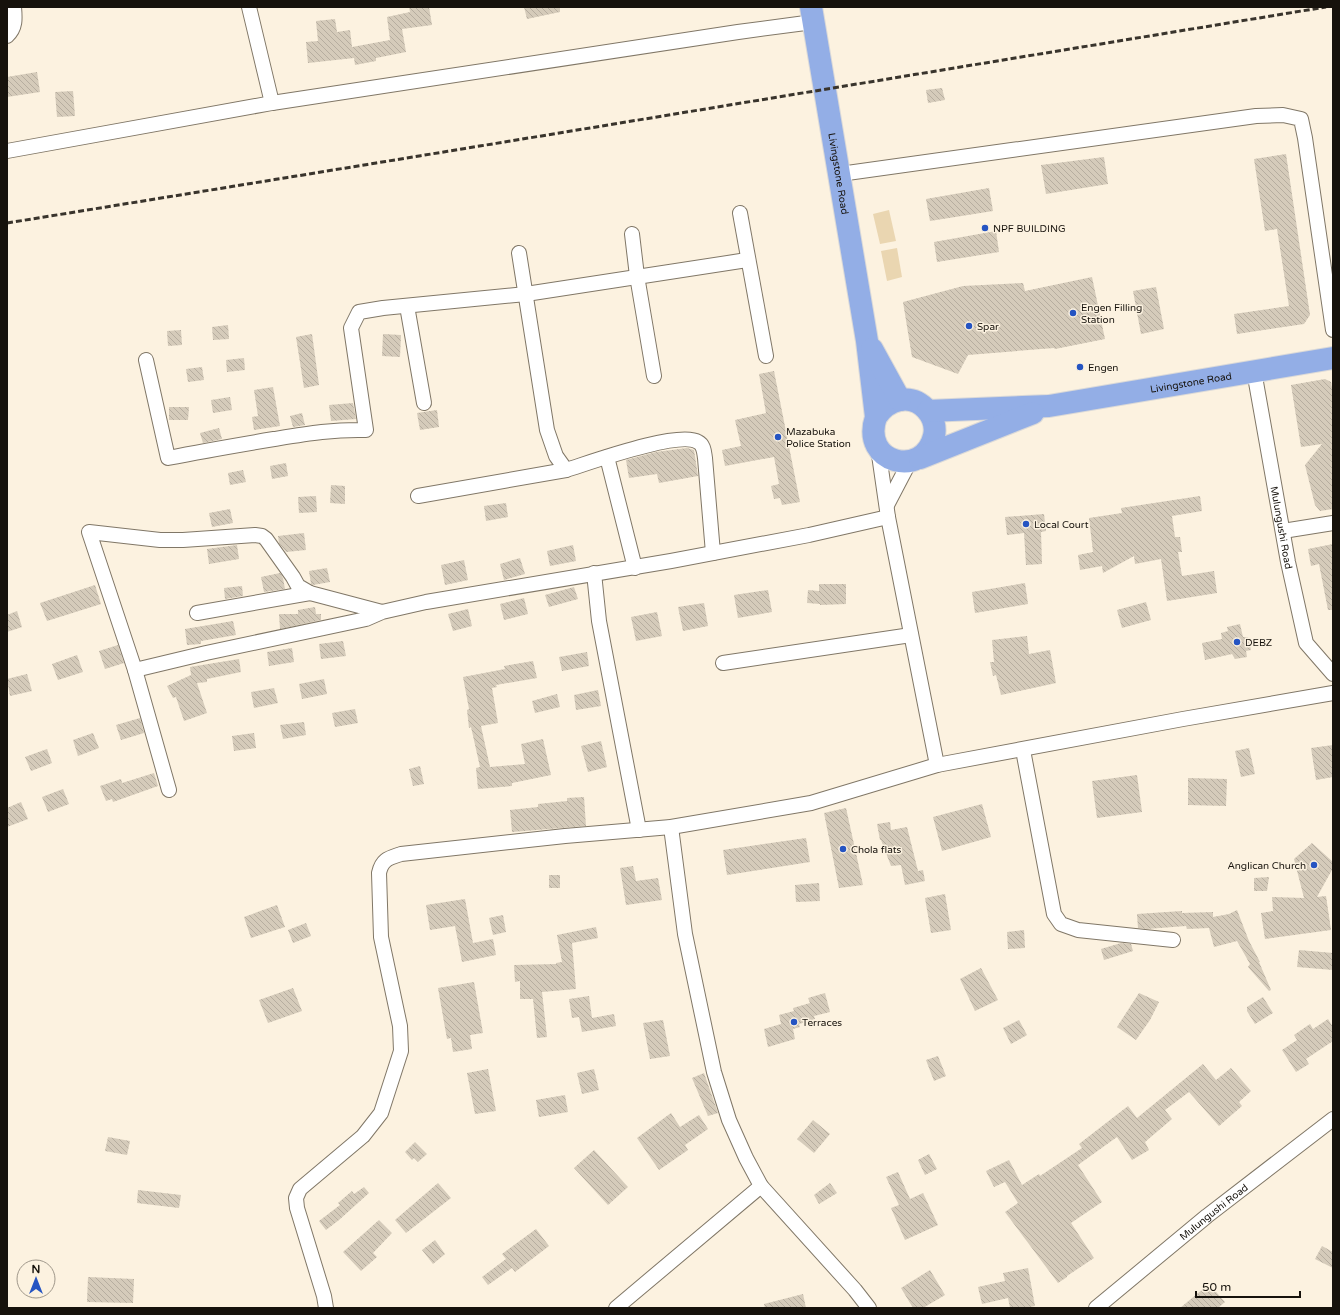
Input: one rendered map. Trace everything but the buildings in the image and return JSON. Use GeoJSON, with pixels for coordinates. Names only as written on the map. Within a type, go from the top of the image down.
{"type":"FeatureCollection","features":[{"type":"Feature","properties":{"kind":"highway","name":"Livingstone Road"},"geometry":{"type":"LineString","coordinates":[[812,14],[867,341],[876,416],[872,433],[878,448],[886,457],[898,461],[913,460],[1049,406]]}},
{"type":"Feature","properties":{"kind":"highway","name":"Livingstone Road"},"geometry":{"type":"LineString","coordinates":[[867,341],[900,400]]}},
{"type":"Feature","properties":{"kind":"highway","name":"Livingstone Road"},"geometry":{"type":"LineString","coordinates":[[928,411],[1049,406],[1333,358]]}},
{"type":"Feature","properties":{"kind":"highway"},"geometry":{"type":"LineString","coordinates":[[876,416],[882,408],[890,402],[900,400],[916,402],[928,411],[933,421],[935,432],[934,438],[926,452],[913,460]]}},
{"type":"Feature","properties":{"kind":"street"},"geometry":{"type":"LineString","coordinates":[[7,36],[14,27],[14,7]]}},
{"type":"Feature","properties":{"kind":"street"},"geometry":{"type":"LineString","coordinates":[[249,7],[272,103]]}},
{"type":"Feature","properties":{"kind":"street"},"geometry":{"type":"LineString","coordinates":[[7,151],[272,103],[738,32],[812,14]]}},
{"type":"Feature","properties":{"kind":"street"},"geometry":{"type":"LineString","coordinates":[[840,174],[1256,116],[1284,115],[1301,119],[1333,330]]}},
{"type":"Feature","properties":{"kind":"street"},"geometry":{"type":"LineString","coordinates":[[740,213],[766,356]]}},
{"type":"Feature","properties":{"kind":"street"},"geometry":{"type":"LineString","coordinates":[[632,234],[637,276],[654,376]]}},
{"type":"Feature","properties":{"kind":"street"},"geometry":{"type":"LineString","coordinates":[[519,253],[547,430],[556,456],[566,470]]}},
{"type":"Feature","properties":{"kind":"street"},"geometry":{"type":"LineString","coordinates":[[146,360],[168,458],[229,446],[325,431],[344,429],[366,430],[351,328],[359,312],[526,294],[748,260]]}},
{"type":"Feature","properties":{"kind":"street"},"geometry":{"type":"LineString","coordinates":[[407,306],[424,403]]}},
{"type":"Feature","properties":{"kind":"street","name":"Mulungushi Road"},"geometry":{"type":"LineString","coordinates":[[1254,371],[1288,562],[1306,643],[1333,674]]}},
{"type":"Feature","properties":{"kind":"street"},"geometry":{"type":"LineString","coordinates":[[418,496],[566,470],[667,440],[690,439],[698,442],[702,446],[705,458],[713,553]]}},
{"type":"Feature","properties":{"kind":"street"},"geometry":{"type":"LineString","coordinates":[[878,448],[911,635],[937,765]]}},
{"type":"Feature","properties":{"kind":"street"},"geometry":{"type":"LineString","coordinates":[[607,457],[635,568]]}},
{"type":"Feature","properties":{"kind":"street"},"geometry":{"type":"LineString","coordinates":[[135,670],[206,653],[366,619],[382,612],[426,602],[562,580],[594,573],[635,568],[809,535],[888,511],[913,460]]}},
{"type":"Feature","properties":{"kind":"street"},"geometry":{"type":"LineString","coordinates":[[1283,531],[1333,523]]}},
{"type":"Feature","properties":{"kind":"street"},"geometry":{"type":"LineString","coordinates":[[169,790],[135,670],[89,532],[175,540],[255,535],[262,536],[272,546],[298,586],[310,593],[382,612]]}},
{"type":"Feature","properties":{"kind":"street"},"geometry":{"type":"LineString","coordinates":[[594,573],[599,621],[639,830]]}},
{"type":"Feature","properties":{"kind":"street"},"geometry":{"type":"LineString","coordinates":[[197,613],[310,593]]}},
{"type":"Feature","properties":{"kind":"street"},"geometry":{"type":"LineString","coordinates":[[722,663],[911,635]]}},
{"type":"Feature","properties":{"kind":"street"},"geometry":{"type":"LineString","coordinates":[[326,1308],[324,1296],[297,1208],[296,1198],[300,1189],[363,1136],[381,1113],[402,1051],[400,1026],[380,937],[379,873],[380,866],[385,861],[401,854],[558,837],[671,827],[811,803],[937,765],[1183,719],[1333,693]]}},
{"type":"Feature","properties":{"kind":"street"},"geometry":{"type":"LineString","coordinates":[[1023,750],[1054,914],[1061,924],[1078,930],[1173,940]]}},
{"type":"Feature","properties":{"kind":"street"},"geometry":{"type":"LineString","coordinates":[[671,827],[685,934],[714,1072],[729,1120],[746,1158],[761,1186],[855,1290],[869,1308]]}},
{"type":"Feature","properties":{"kind":"street","name":"Mulungushi Road"},"geometry":{"type":"LineString","coordinates":[[1096,1308],[1207,1216],[1333,1119]]}},
{"type":"Feature","properties":{"kind":"street"},"geometry":{"type":"LineString","coordinates":[[616,1308],[761,1186]]}},
{"type":"Feature","properties":{"kind":"shaded area"},"geometry":{"type":"Polygon","coordinates":[[[889,210],[896,241],[880,244],[873,214],[889,210]]]}},
{"type":"Feature","properties":{"kind":"shaded area"},"geometry":{"type":"Polygon","coordinates":[[[897,248],[902,277],[887,281],[881,251],[897,248]]]}},
{"type":"Feature","properties":{"kind":"railway"},"geometry":{"type":"LineString","coordinates":[[7,223],[1326,7]]}},
{"type":"Feature","properties":{"kind":"place","name":"NPF BUILDING"},"geometry":{"type":"Point","coordinates":[985,228]}},
{"type":"Feature","properties":{"kind":"place","name":"Engen Filling Station"},"geometry":{"type":"Point","coordinates":[1073,313]}},
{"type":"Feature","properties":{"kind":"place","name":"Spar"},"geometry":{"type":"Point","coordinates":[969,326]}},
{"type":"Feature","properties":{"kind":"place","name":"Engen"},"geometry":{"type":"Point","coordinates":[1080,367]}},
{"type":"Feature","properties":{"kind":"place","name":"Mazabuka Police Station"},"geometry":{"type":"Point","coordinates":[778,437]}},
{"type":"Feature","properties":{"kind":"place","name":"Local Court"},"geometry":{"type":"Point","coordinates":[1026,524]}},
{"type":"Feature","properties":{"kind":"place","name":"DEBZ"},"geometry":{"type":"Point","coordinates":[1237,642]}},
{"type":"Feature","properties":{"kind":"place","name":"Chola flats"},"geometry":{"type":"Point","coordinates":[843,849]}},
{"type":"Feature","properties":{"kind":"place","name":"Anglican Church"},"geometry":{"type":"Point","coordinates":[1314,865]}},
{"type":"Feature","properties":{"kind":"place","name":"Terraces"},"geometry":{"type":"Point","coordinates":[794,1022]}}]}
